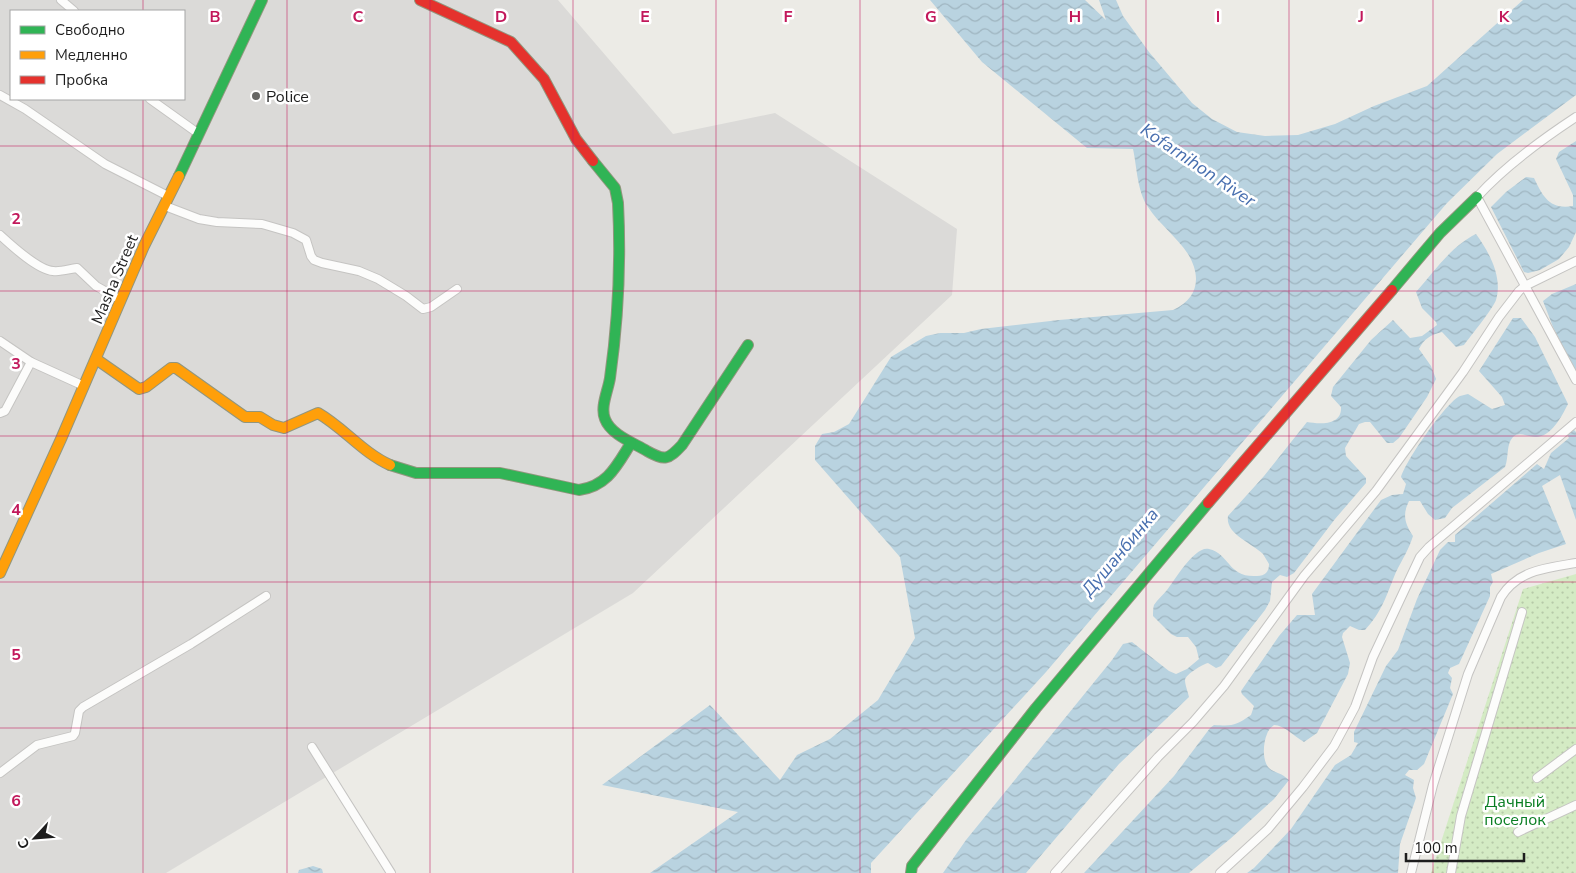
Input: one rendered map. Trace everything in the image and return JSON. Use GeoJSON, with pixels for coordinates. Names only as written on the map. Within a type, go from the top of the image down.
{"type":"FeatureCollection","features":[{"type":"Feature","properties":{"kind":"street"},"geometry":{"type":"LineString","coordinates":[[61,0],[73,10]]}},
{"type":"Feature","properties":{"kind":"street","name":"Masha Street"},"geometry":{"type":"LineString","coordinates":[[0,573],[96,359],[144,246],[262,0]]}},
{"type":"Feature","properties":{"kind":"street"},"geometry":{"type":"LineString","coordinates":[[420,0],[446,13],[503,36],[511,42],[544,79],[576,139],[615,188],[618,196],[616,317],[610,379],[603,413],[606,422],[631,443],[660,459],[671,457],[682,445],[748,345]]}},
{"type":"Feature","properties":{"kind":"street"},"geometry":{"type":"LineString","coordinates":[[0,95],[25,109],[105,164],[199,219],[217,222],[262,224],[293,233],[306,240],[314,260],[322,264],[359,271],[378,279],[423,309],[431,307],[457,289]]}},
{"type":"Feature","properties":{"kind":"street"},"geometry":{"type":"LineString","coordinates":[[151,100],[199,134]]}},
{"type":"Feature","properties":{"kind":"street"},"geometry":{"type":"LineString","coordinates":[[910,873],[912,866],[1036,708],[1262,439],[1343,348],[1440,233],[1490,183],[1549,135],[1576,116]]}},
{"type":"Feature","properties":{"kind":"street"},"geometry":{"type":"LineString","coordinates":[[1477,197],[1576,380]]}},
{"type":"Feature","properties":{"kind":"street"},"geometry":{"type":"LineString","coordinates":[[0,235],[22,256],[55,272],[77,268],[96,286],[121,300]]}},
{"type":"Feature","properties":{"kind":"street"},"geometry":{"type":"LineString","coordinates":[[1055,873],[1158,756],[1193,722],[1224,686],[1304,576],[1376,490],[1463,372],[1499,317],[1519,291],[1525,286],[1576,261]]}},
{"type":"Feature","properties":{"kind":"street"},"geometry":{"type":"LineString","coordinates":[[0,341],[31,362],[84,386]]}},
{"type":"Feature","properties":{"kind":"street"},"geometry":{"type":"LineString","coordinates":[[96,359],[139,389],[142,389],[171,368],[176,368],[245,417],[260,417],[280,428],[290,426],[318,413],[379,460],[409,472],[453,474],[487,472],[517,476],[579,490],[588,489],[606,480],[631,443]]}},
{"type":"Feature","properties":{"kind":"street"},"geometry":{"type":"LineString","coordinates":[[0,413],[5,410],[31,362]]}},
{"type":"Feature","properties":{"kind":"street"},"geometry":{"type":"LineString","coordinates":[[1220,873],[1268,829],[1334,746],[1355,707],[1374,657],[1420,557],[1429,547],[1576,422]]}},
{"type":"Feature","properties":{"kind":"street"},"geometry":{"type":"LineString","coordinates":[[1411,873],[1433,785],[1468,674],[1501,598],[1508,586],[1517,579],[1548,568],[1576,563]]}},
{"type":"Feature","properties":{"kind":"street"},"geometry":{"type":"LineString","coordinates":[[0,773],[37,745],[72,736],[75,733],[79,711],[83,707],[191,644],[266,596]]}},
{"type":"Feature","properties":{"kind":"street"},"geometry":{"type":"LineString","coordinates":[[1451,873],[1461,816],[1522,612]]}},
{"type":"Feature","properties":{"kind":"street"},"geometry":{"type":"LineString","coordinates":[[312,747],[391,873]]}},
{"type":"Feature","properties":{"kind":"street"},"geometry":{"type":"LineString","coordinates":[[1537,778],[1576,749]]}},
{"type":"Feature","properties":{"kind":"street"},"geometry":{"type":"LineString","coordinates":[[1518,832],[1576,805]]}},
{"type":"Feature","properties":{"kind":"shaded area"},"geometry":{"type":"Polygon","coordinates":[[[0,0],[558,0],[673,134],[775,113],[957,229],[952,295],[633,593],[166,873],[0,873],[0,0]]]}},
{"type":"Feature","properties":{"kind":"green space","name":"Дачный поселок"},"geometry":{"type":"Polygon","coordinates":[[[1576,574],[1576,873],[1431,873],[1523,589],[1576,574]]]}},
{"type":"Feature","properties":{"kind":"water"},"geometry":{"type":"Polygon","coordinates":[[[930,0],[1085,0],[1106,20],[1099,0],[1116,0],[1123,16],[1149,52],[1192,103],[1212,119],[1237,132],[1265,136],[1298,135],[1335,124],[1374,106],[1427,86],[1523,0],[1576,0],[1576,95],[1497,154],[1447,203],[1046,672],[871,863],[871,873],[650,873],[738,812],[602,785],[710,705],[780,780],[797,755],[830,739],[878,700],[915,638],[900,557],[815,460],[815,446],[822,434],[834,432],[849,424],[891,357],[926,336],[940,333],[964,333],[981,329],[1059,320],[1173,310],[1188,300],[1195,286],[1195,271],[1188,254],[1152,213],[1144,201],[1139,186],[1133,149],[1087,148],[982,62],[930,0]]]}},
{"type":"Feature","properties":{"kind":"water"},"geometry":{"type":"Polygon","coordinates":[[[1576,141],[1576,232],[1569,247],[1559,259],[1540,270],[1524,272],[1491,207],[1506,192],[1526,177],[1534,178],[1548,201],[1558,206],[1573,206],[1573,195],[1556,159],[1559,152],[1576,141]]]}},
{"type":"Feature","properties":{"kind":"water"},"geometry":{"type":"Polygon","coordinates":[[[1476,234],[1494,265],[1498,291],[1494,304],[1464,345],[1456,347],[1442,332],[1425,340],[1419,349],[1431,366],[1436,379],[1427,397],[1399,438],[1393,443],[1387,443],[1370,422],[1359,424],[1345,448],[1346,456],[1366,478],[1366,483],[1335,519],[1294,573],[1287,577],[1280,575],[1272,582],[1270,601],[1265,610],[1221,666],[1216,668],[1208,663],[1188,675],[1185,684],[1189,697],[1119,764],[1026,873],[943,873],[966,840],[1123,644],[1132,642],[1169,671],[1176,674],[1187,669],[1199,659],[1196,647],[1188,637],[1177,637],[1171,634],[1153,616],[1154,605],[1192,558],[1204,549],[1216,552],[1235,570],[1247,576],[1257,576],[1266,573],[1269,564],[1263,554],[1235,533],[1228,522],[1228,516],[1264,476],[1307,422],[1323,423],[1334,421],[1338,418],[1341,407],[1331,396],[1333,387],[1371,340],[1393,320],[1410,338],[1422,336],[1437,325],[1422,308],[1416,292],[1451,252],[1476,234]]]}},
{"type":"Feature","properties":{"kind":"water"},"geometry":{"type":"Polygon","coordinates":[[[1576,284],[1576,373],[1553,327],[1543,301],[1552,294],[1576,284]]]}},
{"type":"Feature","properties":{"kind":"water"},"geometry":{"type":"Polygon","coordinates":[[[1513,318],[1521,318],[1535,337],[1568,404],[1555,425],[1546,434],[1536,437],[1521,434],[1515,435],[1509,443],[1505,467],[1452,508],[1445,518],[1435,520],[1428,514],[1420,501],[1409,501],[1405,515],[1406,523],[1413,536],[1384,602],[1371,623],[1365,630],[1359,630],[1350,626],[1343,633],[1342,637],[1350,663],[1348,674],[1317,733],[1304,742],[1286,729],[1274,725],[1267,733],[1264,752],[1265,761],[1271,770],[1289,780],[1274,799],[1189,873],[1084,873],[1174,776],[1210,728],[1214,725],[1234,724],[1251,715],[1254,706],[1241,691],[1279,636],[1297,615],[1315,615],[1312,594],[1381,500],[1392,495],[1403,494],[1406,484],[1401,477],[1404,469],[1445,409],[1460,396],[1468,394],[1492,409],[1505,405],[1502,397],[1479,371],[1513,318]]]}},
{"type":"Feature","properties":{"kind":"water"},"geometry":{"type":"Polygon","coordinates":[[[1573,429],[1576,432],[1576,520],[1560,475],[1542,486],[1566,544],[1539,553],[1491,574],[1493,582],[1490,587],[1490,596],[1459,664],[1450,668],[1448,673],[1452,678],[1450,688],[1453,694],[1424,764],[1417,770],[1409,770],[1405,775],[1414,780],[1413,788],[1416,798],[1400,844],[1398,873],[1247,873],[1291,829],[1335,765],[1351,755],[1358,743],[1354,742],[1354,732],[1386,666],[1398,650],[1417,599],[1440,550],[1448,542],[1455,542],[1455,535],[1537,464],[1544,469],[1551,453],[1569,438],[1566,432],[1573,429]]]}},
{"type":"Feature","properties":{"kind":"water"},"geometry":{"type":"Polygon","coordinates":[[[313,866],[322,869],[323,873],[298,873],[299,870],[313,866]]]}},
{"type":"Feature","properties":{"kind":"traffic: fast"},"geometry":{"type":"LineString","coordinates":[[179,176],[262,0]]}},
{"type":"Feature","properties":{"kind":"traffic: fast"},"geometry":{"type":"LineString","coordinates":[[593,161],[615,188],[618,203],[619,269],[617,313],[610,378],[603,409],[605,419],[612,430],[653,454],[662,457],[670,456],[682,445],[748,345]]}},
{"type":"Feature","properties":{"kind":"traffic: fast"},"geometry":{"type":"LineString","coordinates":[[1392,290],[1440,233],[1477,197]]}},
{"type":"Feature","properties":{"kind":"traffic: fast"},"geometry":{"type":"LineString","coordinates":[[390,465],[416,473],[500,473],[579,490],[589,488],[605,479],[631,443]]}},
{"type":"Feature","properties":{"kind":"traffic: fast"},"geometry":{"type":"LineString","coordinates":[[911,873],[912,866],[1036,708],[1208,503]]}},
{"type":"Feature","properties":{"kind":"traffic: slow"},"geometry":{"type":"LineString","coordinates":[[0,573],[61,439],[144,246],[179,176]]}},
{"type":"Feature","properties":{"kind":"traffic: slow"},"geometry":{"type":"LineString","coordinates":[[96,359],[139,389],[146,387],[171,368],[176,368],[245,417],[260,417],[273,425],[284,428],[318,413],[371,454],[390,465]]}},
{"type":"Feature","properties":{"kind":"traffic: jam"},"geometry":{"type":"LineString","coordinates":[[420,0],[511,42],[544,79],[576,139],[593,161]]}},
{"type":"Feature","properties":{"kind":"traffic: jam"},"geometry":{"type":"LineString","coordinates":[[1208,503],[1392,290]]}},
{"type":"Feature","properties":{"kind":"place","name":"Police"},"geometry":{"type":"Point","coordinates":[256,96]}},
{"type":"Feature","properties":{"kind":"water label","name":"Kofarnihon River"},"geometry":{"type":"Point","coordinates":[1198,165]}},
{"type":"Feature","properties":{"kind":"water label","name":"Душанбинка"},"geometry":{"type":"Point","coordinates":[1120,552]}}]}
